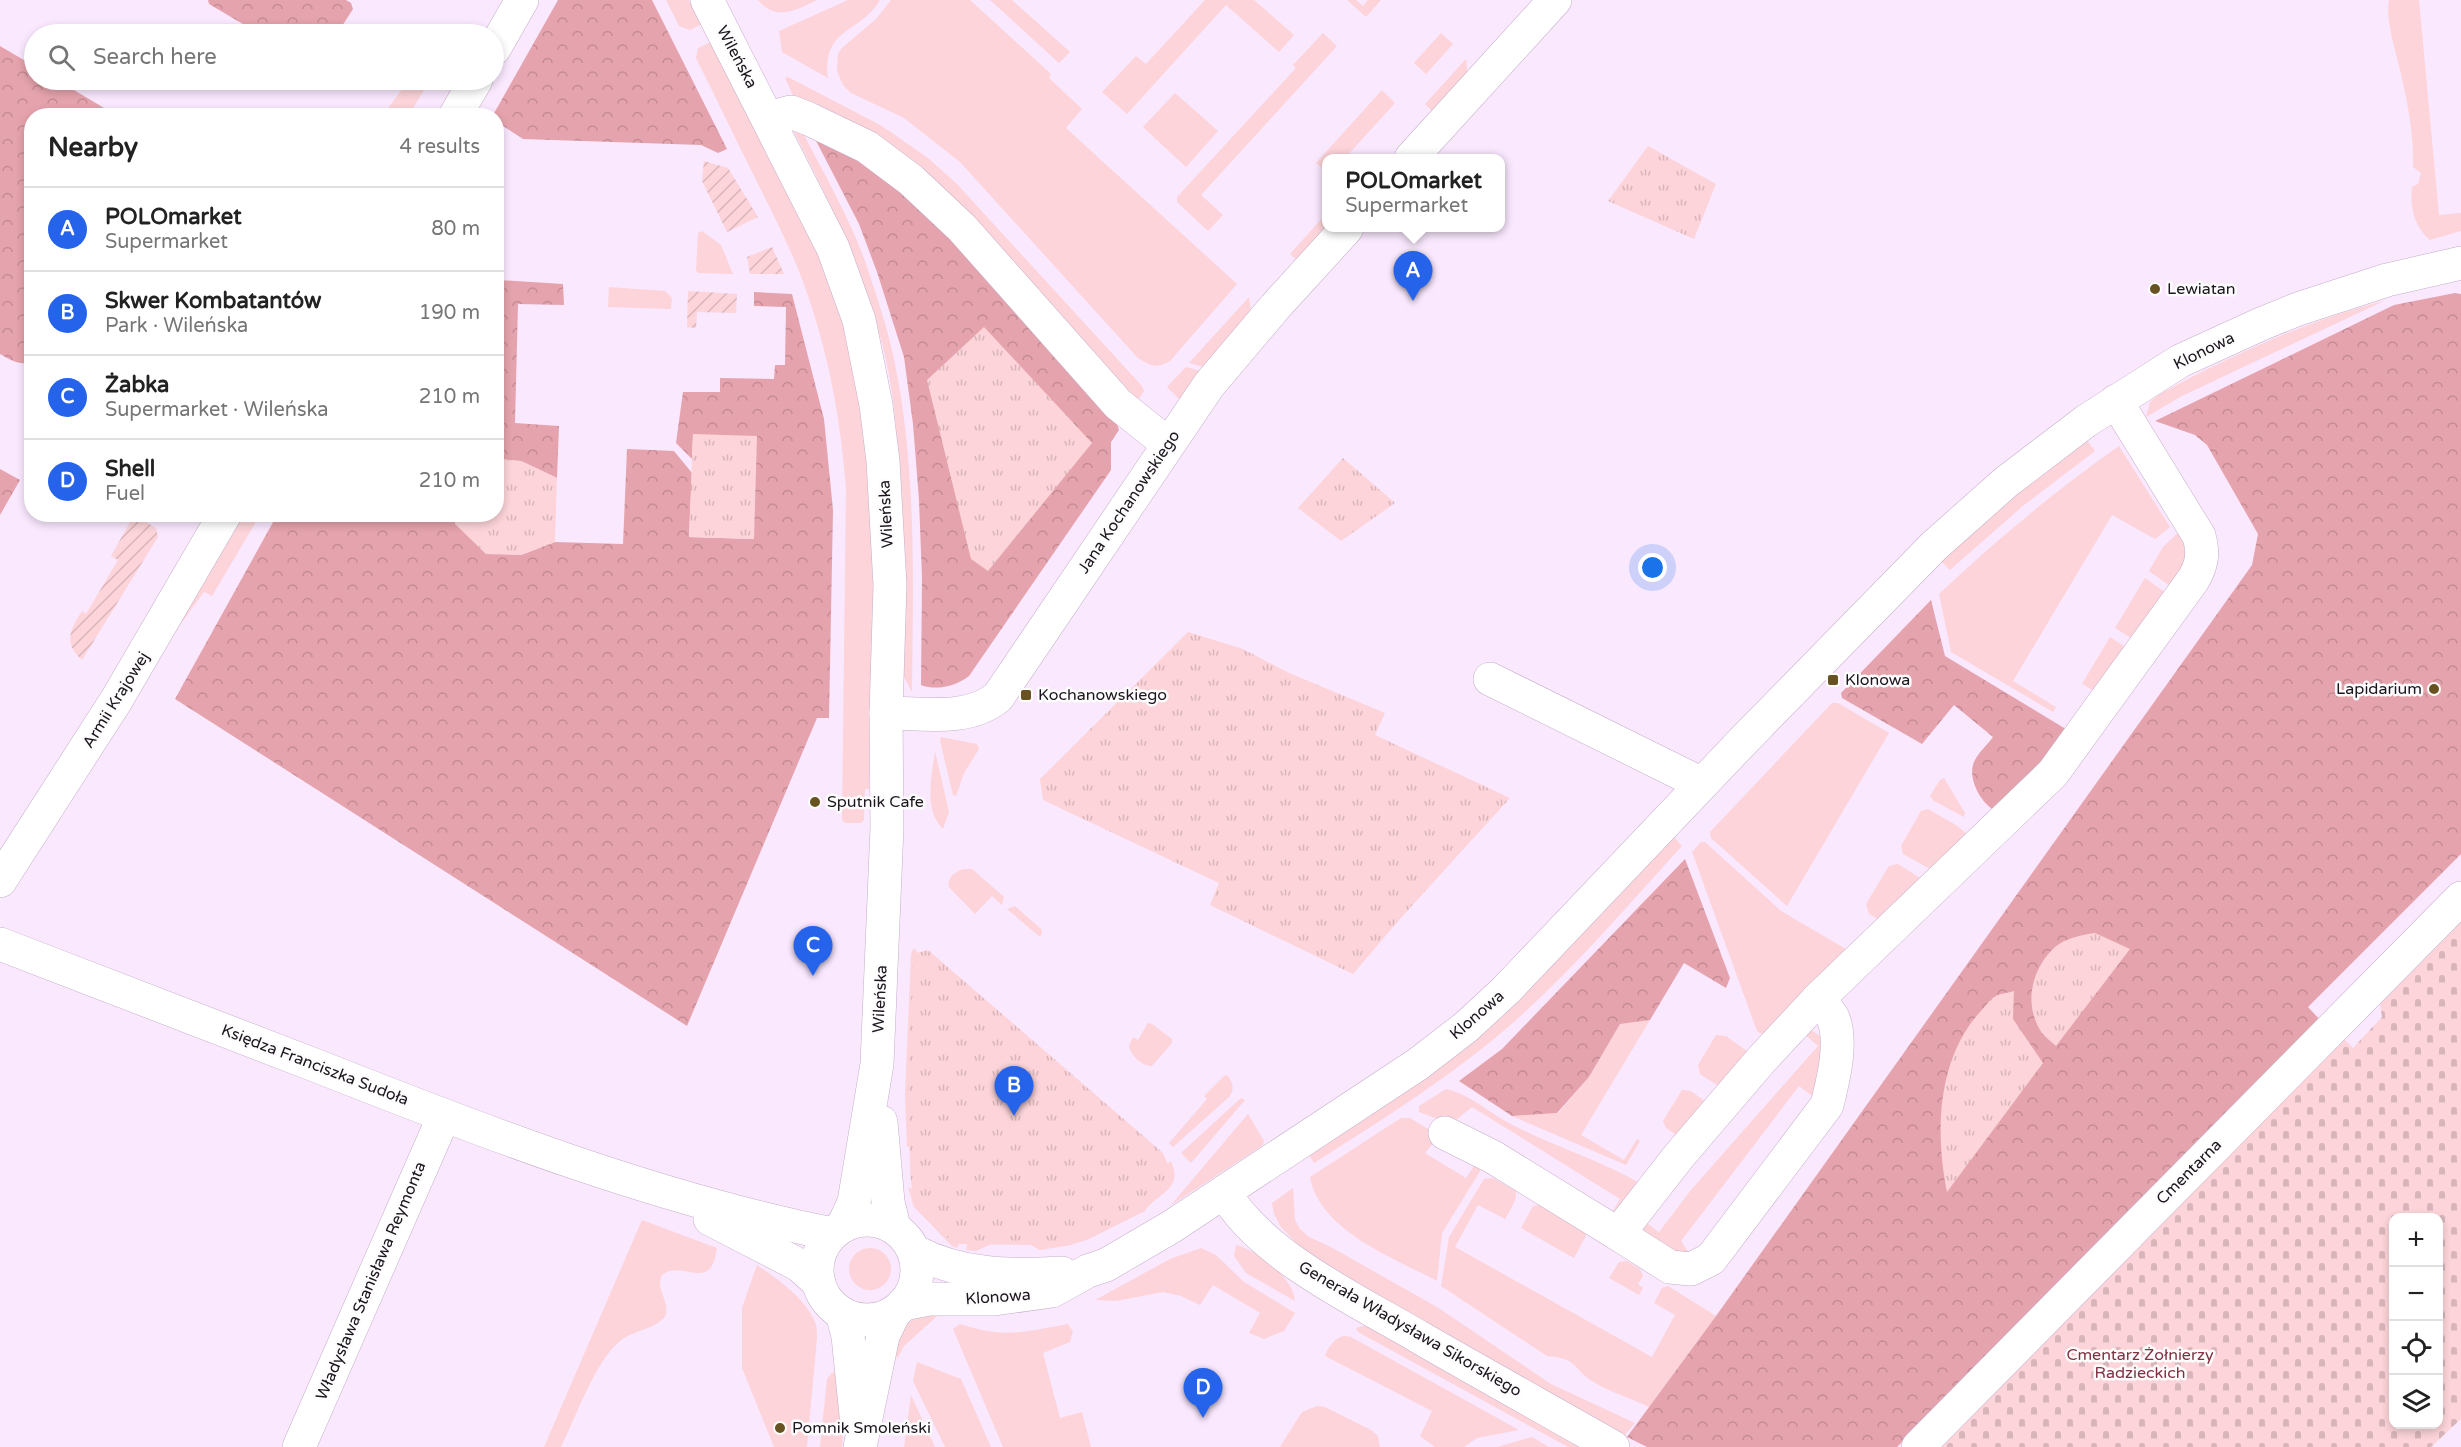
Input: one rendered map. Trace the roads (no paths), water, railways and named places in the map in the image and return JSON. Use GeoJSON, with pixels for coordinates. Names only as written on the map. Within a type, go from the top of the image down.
{"type":"FeatureCollection","features":[{"type":"Feature","properties":{"kind":"street"},"geometry":{"type":"LineString","coordinates":[[504,32],[522,0]]}},
{"type":"Feature","properties":{"kind":"street","name":"Wileńska"},"geometry":{"type":"LineString","coordinates":[[707,0],[769,118],[833,248],[859,320],[876,405],[887,513],[890,585],[886,713],[887,827],[876,1064],[854,1202],[837,1230]]}},
{"type":"Feature","properties":{"kind":"street"},"geometry":{"type":"LineString","coordinates":[[1416,154],[1555,0]]}},
{"type":"Feature","properties":{"kind":"street"},"geometry":{"type":"LineString","coordinates":[[460,108],[470,90]]}},
{"type":"Feature","properties":{"kind":"street"},"geometry":{"type":"LineString","coordinates":[[769,118],[791,112],[867,147],[910,180],[962,228],[1119,404],[1168,444]]}},
{"type":"Feature","properties":{"kind":"street","name":"Jana Kochanowskiego"},"geometry":{"type":"LineString","coordinates":[[886,713],[968,713],[985,708],[998,697],[1209,385],[1275,307],[1343,232]]}},
{"type":"Feature","properties":{"kind":"street","name":"Klonowa"},"geometry":{"type":"LineString","coordinates":[[898,1308],[929,1299],[994,1299],[1052,1291],[1125,1254],[1224,1192],[1418,1064],[1466,1027],[1579,916],[1702,784],[1967,514],[2086,420],[2180,361],[2271,320],[2387,280],[2460,265]]}},
{"type":"Feature","properties":{"kind":"street"},"geometry":{"type":"LineString","coordinates":[[1618,1234],[1672,1164],[1762,1059],[1818,999],[2053,773],[2199,570],[2203,548],[2199,536],[2116,401]]}},
{"type":"Feature","properties":{"kind":"street","name":"Armii Krajowej"},"geometry":{"type":"LineString","coordinates":[[0,881],[117,699],[220,522]]}},
{"type":"Feature","properties":{"kind":"street"},"geometry":{"type":"LineString","coordinates":[[1490,679],[1702,784]]}},
{"type":"Feature","properties":{"kind":"street","name":"Cmentarna"},"geometry":{"type":"LineString","coordinates":[[1918,1447],[2461,898]]}},
{"type":"Feature","properties":{"kind":"street","name":"Księdza Franciszka Sudoła"},"geometry":{"type":"LineString","coordinates":[[0,944],[444,1116],[632,1182],[784,1224],[837,1230]]}},
{"type":"Feature","properties":{"kind":"street"},"geometry":{"type":"LineString","coordinates":[[1445,1133],[1493,1157],[1670,1267],[1691,1269],[1710,1259],[1827,1105],[1834,1075],[1837,1045],[1833,1018],[1818,999]]}},
{"type":"Feature","properties":{"kind":"street","name":"Wileńska"},"geometry":{"type":"LineString","coordinates":[[876,1064],[885,1176],[904,1239]]}},
{"type":"Feature","properties":{"kind":"street","name":"Władysława Stanisława Reymonta"},"geometry":{"type":"LineString","coordinates":[[299,1447],[444,1116]]}},
{"type":"Feature","properties":{"kind":"street","name":"Księdza Franciszka Sudoła"},"geometry":{"type":"LineString","coordinates":[[632,1182],[790,1260],[819,1283]]}},
{"type":"Feature","properties":{"kind":"street","name":"Generała Władysława Sikorskiego"},"geometry":{"type":"LineString","coordinates":[[1224,1192],[1232,1206],[1248,1222],[1312,1275],[1612,1447]]}},
{"type":"Feature","properties":{"kind":"street"},"geometry":{"type":"LineString","coordinates":[[859,1447],[883,1336],[898,1308],[911,1293],[916,1279],[917,1265],[904,1239],[882,1222],[869,1219],[837,1230],[819,1256],[817,1269],[823,1295],[831,1305],[854,1318],[868,1320],[898,1308]]}},
{"type":"Feature","properties":{"kind":"street","name":"Klonowa"},"geometry":{"type":"LineString","coordinates":[[904,1239],[937,1263],[963,1270],[1007,1275],[1088,1271]]}},
{"type":"Feature","properties":{"kind":"street"},"geometry":{"type":"LineString","coordinates":[[842,1313],[848,1336],[859,1447]]}},
{"type":"Feature","properties":{"kind":"place","name":"Lewiatan"},"geometry":{"type":"Point","coordinates":[2155,289]}},
{"type":"Feature","properties":{"kind":"place","name":"POLOmarket"},"geometry":{"type":"Point","coordinates":[1413,301]}},
{"type":"Feature","properties":{"kind":"place","name":"Klonowa"},"geometry":{"type":"Point","coordinates":[1833,680]}},
{"type":"Feature","properties":{"kind":"place","name":"Lapidarium"},"geometry":{"type":"Point","coordinates":[2434,689]}},
{"type":"Feature","properties":{"kind":"place","name":"Kochanowskiego"},"geometry":{"type":"Point","coordinates":[1026,695]}},
{"type":"Feature","properties":{"kind":"place","name":"Sputnik Cafe"},"geometry":{"type":"Point","coordinates":[815,802]}},
{"type":"Feature","properties":{"kind":"place","name":"Żabka"},"geometry":{"type":"Point","coordinates":[813,976]}},
{"type":"Feature","properties":{"kind":"place","name":"Skwer Kombatantów"},"geometry":{"type":"Point","coordinates":[1014,1116]}},
{"type":"Feature","properties":{"kind":"place","name":"Shell"},"geometry":{"type":"Point","coordinates":[1203,1418]}},
{"type":"Feature","properties":{"kind":"place","name":"Pomnik Smoleński"},"geometry":{"type":"Point","coordinates":[780,1428]}},
{"type":"Feature","properties":{"kind":"park label","name":"Cmentarz Żołnierzy Radzieckich"},"geometry":{"type":"Point","coordinates":[2140,1364]}}]}
